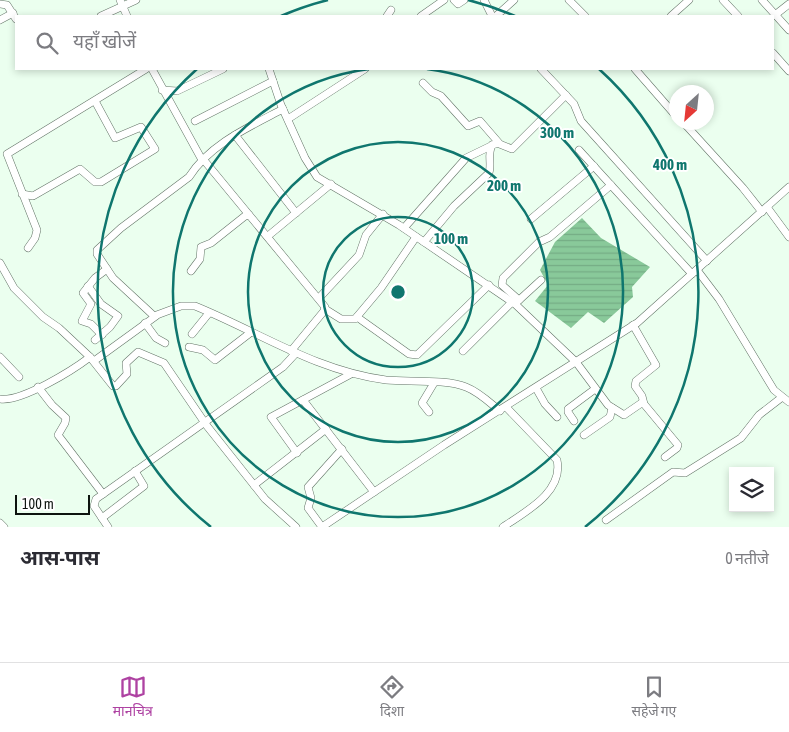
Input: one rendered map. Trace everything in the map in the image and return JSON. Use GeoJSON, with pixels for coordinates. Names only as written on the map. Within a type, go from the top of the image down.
{"type":"FeatureCollection","features":[{"type":"Feature","properties":{"kind":"street"},"geometry":{"type":"LineString","coordinates":[[103,15],[121,3],[136,0]]}},
{"type":"Feature","properties":{"kind":"street"},"geometry":{"type":"LineString","coordinates":[[454,0],[458,4],[464,0]]}},
{"type":"Feature","properties":{"kind":"street"},"geometry":{"type":"LineString","coordinates":[[484,0],[493,15]]}},
{"type":"Feature","properties":{"kind":"street"},"geometry":{"type":"LineString","coordinates":[[495,15],[514,0]]}},
{"type":"Feature","properties":{"kind":"street"},"geometry":{"type":"LineString","coordinates":[[569,0],[584,15]]}},
{"type":"Feature","properties":{"kind":"street"},"geometry":{"type":"LineString","coordinates":[[672,15],[689,0]]}},
{"type":"Feature","properties":{"kind":"street"},"geometry":{"type":"LineString","coordinates":[[723,0],[737,15]]}},
{"type":"Feature","properties":{"kind":"street"},"geometry":{"type":"LineString","coordinates":[[762,0],[789,30]]}},
{"type":"Feature","properties":{"kind":"street"},"geometry":{"type":"LineString","coordinates":[[422,15],[440,1]]}},
{"type":"Feature","properties":{"kind":"street"},"geometry":{"type":"LineString","coordinates":[[0,3],[7,5],[15,16],[0,20]]}},
{"type":"Feature","properties":{"kind":"street"},"geometry":{"type":"LineString","coordinates":[[121,3],[127,15]]}},
{"type":"Feature","properties":{"kind":"street"},"geometry":{"type":"LineString","coordinates":[[775,15],[789,4]]}},
{"type":"Feature","properties":{"kind":"street"},"geometry":{"type":"LineString","coordinates":[[774,55],[789,71]]}},
{"type":"Feature","properties":{"kind":"street"},"geometry":{"type":"LineString","coordinates":[[28,248],[36,238],[37,230],[8,154],[64,118],[149,70]]}},
{"type":"Feature","properties":{"kind":"street"},"geometry":{"type":"LineString","coordinates":[[152,70],[202,159],[319,298],[325,309],[342,319],[352,320],[357,317],[381,288],[416,237]]}},
{"type":"Feature","properties":{"kind":"street"},"geometry":{"type":"LineString","coordinates":[[162,90],[177,91],[221,70]]}},
{"type":"Feature","properties":{"kind":"street"},"geometry":{"type":"LineString","coordinates":[[269,70],[283,109],[314,173],[404,228],[515,302]]}},
{"type":"Feature","properties":{"kind":"street"},"geometry":{"type":"LineString","coordinates":[[288,119],[363,70]]}},
{"type":"Feature","properties":{"kind":"street"},"geometry":{"type":"LineString","coordinates":[[541,70],[574,104],[582,121],[707,261]]}},
{"type":"Feature","properties":{"kind":"street"},"geometry":{"type":"LineString","coordinates":[[636,70],[669,108]]}},
{"type":"Feature","properties":{"kind":"street"},"geometry":{"type":"LineString","coordinates":[[195,122],[273,81]]}},
{"type":"Feature","properties":{"kind":"street"},"geometry":{"type":"LineString","coordinates":[[423,83],[432,92],[441,96],[468,126],[480,121],[496,144],[508,149],[515,147],[566,95]]}},
{"type":"Feature","properties":{"kind":"street"},"geometry":{"type":"LineString","coordinates":[[22,194],[34,196],[80,169],[95,182],[101,182],[155,149],[141,127],[115,138],[95,101]]}},
{"type":"Feature","properties":{"kind":"street"},"geometry":{"type":"LineString","coordinates":[[156,316],[113,278],[97,250],[121,228],[188,177],[202,159],[235,135],[283,109]]}},
{"type":"Feature","properties":{"kind":"street"},"geometry":{"type":"LineString","coordinates":[[690,130],[789,237]]}},
{"type":"Feature","properties":{"kind":"street"},"geometry":{"type":"LineString","coordinates":[[235,135],[296,213]]}},
{"type":"Feature","properties":{"kind":"street"},"geometry":{"type":"LineString","coordinates":[[404,228],[466,158],[496,144]]}},
{"type":"Feature","properties":{"kind":"street"},"geometry":{"type":"LineString","coordinates":[[424,242],[454,206],[488,173],[490,166],[488,154],[496,144]]}},
{"type":"Feature","properties":{"kind":"street"},"geometry":{"type":"LineString","coordinates":[[579,150],[718,299],[774,390],[781,398],[789,402]]}},
{"type":"Feature","properties":{"kind":"street"},"geometry":{"type":"LineString","coordinates":[[531,219],[594,166]]}},
{"type":"Feature","properties":{"kind":"street"},"geometry":{"type":"LineString","coordinates":[[268,236],[331,184]]}},
{"type":"Feature","properties":{"kind":"street"},"geometry":{"type":"LineString","coordinates":[[611,185],[550,237],[539,242],[503,278],[502,285],[515,302],[576,362],[612,408],[624,415],[643,402]]}},
{"type":"Feature","properties":{"kind":"street"},"geometry":{"type":"LineString","coordinates":[[342,449],[308,487],[311,498],[308,508],[322,527],[633,325],[789,188]]}},
{"type":"Feature","properties":{"kind":"street"},"geometry":{"type":"LineString","coordinates":[[319,298],[358,255],[366,235],[382,214]]}},
{"type":"Feature","properties":{"kind":"street"},"geometry":{"type":"LineString","coordinates":[[190,270],[200,259],[201,247],[212,243],[243,217],[250,215]]}},
{"type":"Feature","properties":{"kind":"street"},"geometry":{"type":"LineString","coordinates":[[0,263],[14,288],[43,317],[59,328],[92,359],[114,387],[127,374],[126,363],[138,352],[162,362],[204,422],[265,499],[296,527]]}},
{"type":"Feature","properties":{"kind":"street"},"geometry":{"type":"LineString","coordinates":[[102,335],[92,324],[82,321],[91,306],[83,293],[107,269]]}},
{"type":"Feature","properties":{"kind":"street"},"geometry":{"type":"LineString","coordinates":[[463,350],[541,280]]}},
{"type":"Feature","properties":{"kind":"street"},"geometry":{"type":"LineString","coordinates":[[357,317],[409,354],[417,355],[489,285]]}},
{"type":"Feature","properties":{"kind":"street"},"geometry":{"type":"LineString","coordinates":[[88,286],[101,304],[118,316],[114,324],[95,340]]}},
{"type":"Feature","properties":{"kind":"street"},"geometry":{"type":"LineString","coordinates":[[0,399],[9,400],[38,388],[92,359],[156,316],[188,305],[294,352],[351,374],[464,386],[503,409],[557,460],[560,471],[554,485],[546,494],[503,527]]}},
{"type":"Feature","properties":{"kind":"street"},"geometry":{"type":"LineString","coordinates":[[108,527],[93,503],[135,471],[283,367],[325,309]]}},
{"type":"Feature","properties":{"kind":"street"},"geometry":{"type":"LineString","coordinates":[[192,334],[209,313]]}},
{"type":"Feature","properties":{"kind":"street"},"geometry":{"type":"LineString","coordinates":[[145,324],[156,338],[165,343]]}},
{"type":"Feature","properties":{"kind":"street"},"geometry":{"type":"LineString","coordinates":[[633,325],[656,363],[654,368],[636,383],[643,402],[678,445],[677,448],[665,457]]}},
{"type":"Feature","properties":{"kind":"street"},"geometry":{"type":"LineString","coordinates":[[190,347],[201,349],[215,360],[250,332]]}},
{"type":"Feature","properties":{"kind":"street"},"geometry":{"type":"LineString","coordinates":[[0,357],[19,377]]}},
{"type":"Feature","properties":{"kind":"street"},"geometry":{"type":"LineString","coordinates":[[297,453],[271,419],[272,416],[351,374]]}},
{"type":"Feature","properties":{"kind":"street"},"geometry":{"type":"LineString","coordinates":[[429,412],[422,403],[434,383]]}},
{"type":"Feature","properties":{"kind":"street"},"geometry":{"type":"LineString","coordinates":[[38,388],[52,406],[66,418],[66,423],[58,435],[103,494]]}},
{"type":"Feature","properties":{"kind":"street"},"geometry":{"type":"LineString","coordinates":[[536,388],[546,404],[558,417]]}},
{"type":"Feature","properties":{"kind":"street"},"geometry":{"type":"LineString","coordinates":[[574,421],[568,409],[595,388]]}},
{"type":"Feature","properties":{"kind":"street"},"geometry":{"type":"LineString","coordinates":[[606,520],[673,472],[685,473],[741,438],[759,415],[781,398]]}},
{"type":"Feature","properties":{"kind":"street"},"geometry":{"type":"LineString","coordinates":[[304,400],[374,492]]}},
{"type":"Feature","properties":{"kind":"street"},"geometry":{"type":"LineString","coordinates":[[584,435],[610,417],[612,408]]}},
{"type":"Feature","properties":{"kind":"street"},"geometry":{"type":"LineString","coordinates":[[254,485],[326,430]]}},
{"type":"Feature","properties":{"kind":"street"},"geometry":{"type":"LineString","coordinates":[[102,518],[144,486],[135,471]]}},
{"type":"Feature","properties":{"kind":"street"},"geometry":{"type":"LineString","coordinates":[[0,524],[4,527]]}},
{"type":"Feature","properties":{"kind":"shaded area"},"geometry":{"type":"Polygon","coordinates":[[[582,218],[601,238],[650,267],[632,287],[633,297],[604,323],[588,312],[571,328],[535,301],[548,285],[540,270],[555,242],[582,218]]]}}]}
